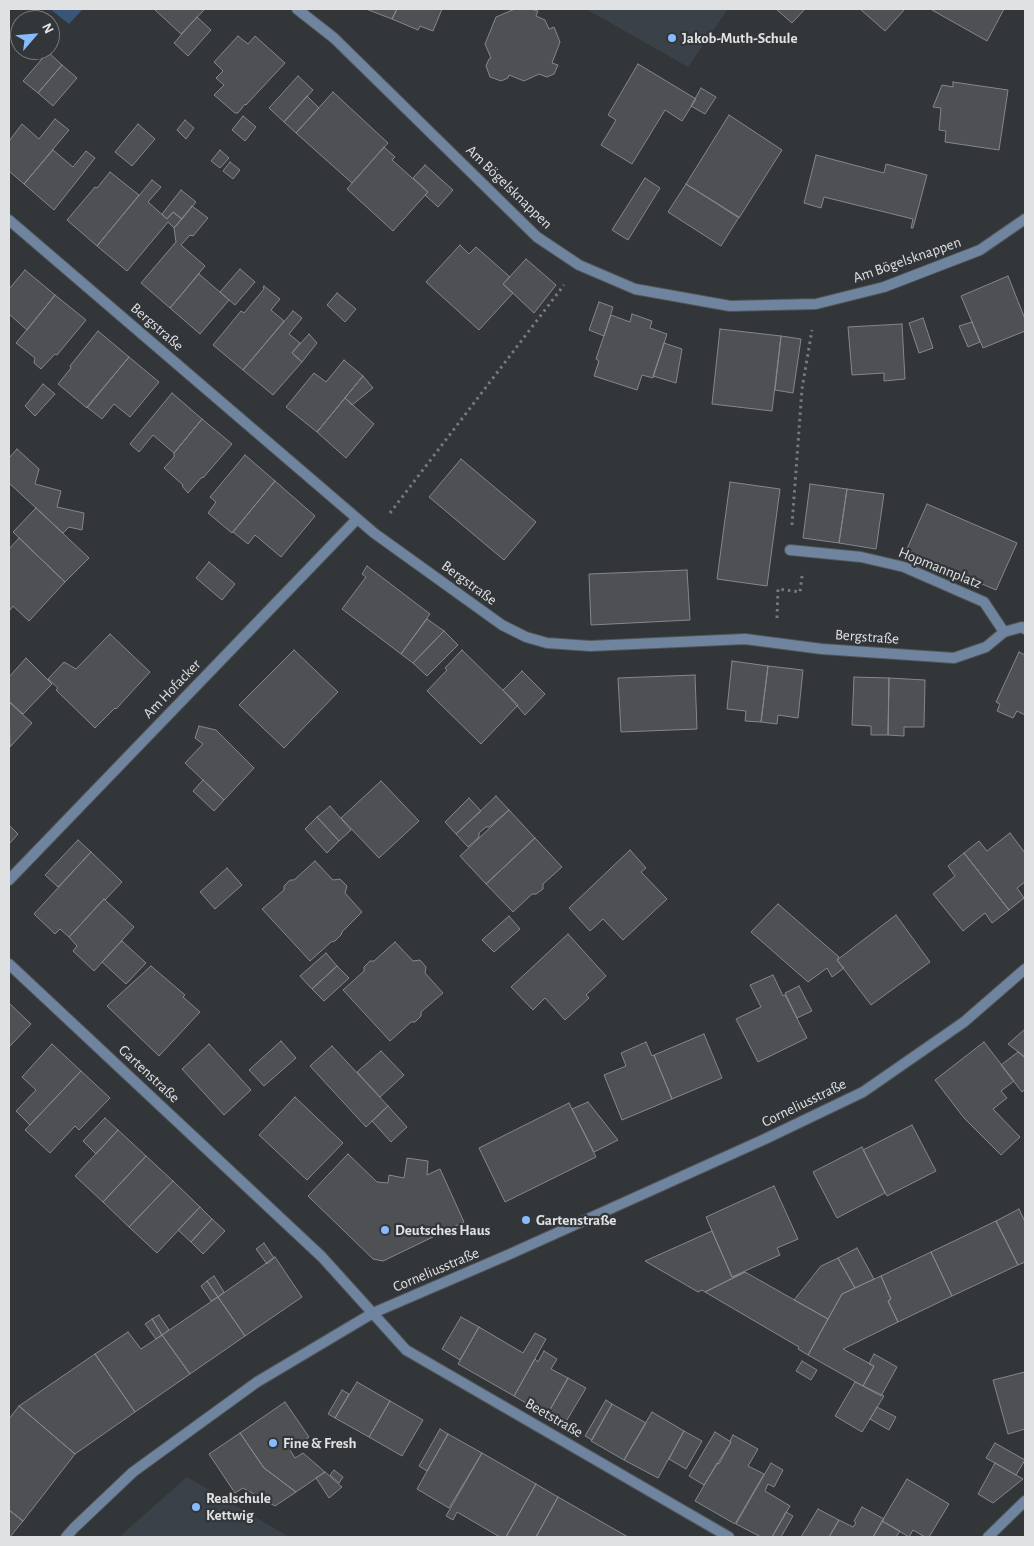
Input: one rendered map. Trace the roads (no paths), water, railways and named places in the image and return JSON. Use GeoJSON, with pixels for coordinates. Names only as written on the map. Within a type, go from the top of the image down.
{"type":"FeatureCollection","features":[{"type":"Feature","properties":{"kind":"street","name":"Am Bögelsknappen"},"geometry":{"type":"LineString","coordinates":[[297,9],[334,38],[537,237],[579,265],[635,289],[730,306],[816,304],[884,287],[980,250],[1025,219]]}},
{"type":"Feature","properties":{"kind":"street","name":"Bergstraße"},"geometry":{"type":"LineString","coordinates":[[9,220],[374,533],[502,625],[526,637],[547,643],[590,646],[745,639],[822,650],[954,658],[986,646],[1004,632],[1025,629]]}},
{"type":"Feature","properties":{"kind":"street","name":"Am Hofacker"},"geometry":{"type":"LineString","coordinates":[[9,880],[358,519]]}},
{"type":"Feature","properties":{"kind":"street","name":"Hopmannplatz"},"geometry":{"type":"LineString","coordinates":[[790,550],[861,557],[904,567],[984,602],[1004,632]]}},
{"type":"Feature","properties":{"kind":"street","name":"Gartenstraße"},"geometry":{"type":"LineString","coordinates":[[9,964],[322,1256],[373,1313]]}},
{"type":"Feature","properties":{"kind":"street","name":"Corneliusstraße"},"geometry":{"type":"LineString","coordinates":[[66,1537],[140,1467],[257,1382],[373,1313],[510,1254],[765,1139],[863,1092],[964,1022],[1025,969]]}},
{"type":"Feature","properties":{"kind":"street","name":"Beetstraße"},"geometry":{"type":"LineString","coordinates":[[373,1313],[406,1350],[729,1537]]}},
{"type":"Feature","properties":{"kind":"street"},"geometry":{"type":"LineString","coordinates":[[988,1537],[1007,1516],[1025,1501]]}},
{"type":"Feature","properties":{"kind":"place","name":"Jakob-Muth-Schule"},"geometry":{"type":"Point","coordinates":[672,38]}},
{"type":"Feature","properties":{"kind":"place","name":"Gartenstraße"},"geometry":{"type":"Point","coordinates":[526,1220]}},
{"type":"Feature","properties":{"kind":"place","name":"Deutsches Haus"},"geometry":{"type":"Point","coordinates":[385,1230]}},
{"type":"Feature","properties":{"kind":"place","name":"Fine & Fresh"},"geometry":{"type":"Point","coordinates":[273,1443]}},
{"type":"Feature","properties":{"kind":"place","name":"Realschule Kettwig"},"geometry":{"type":"Point","coordinates":[196,1507]}}]}
